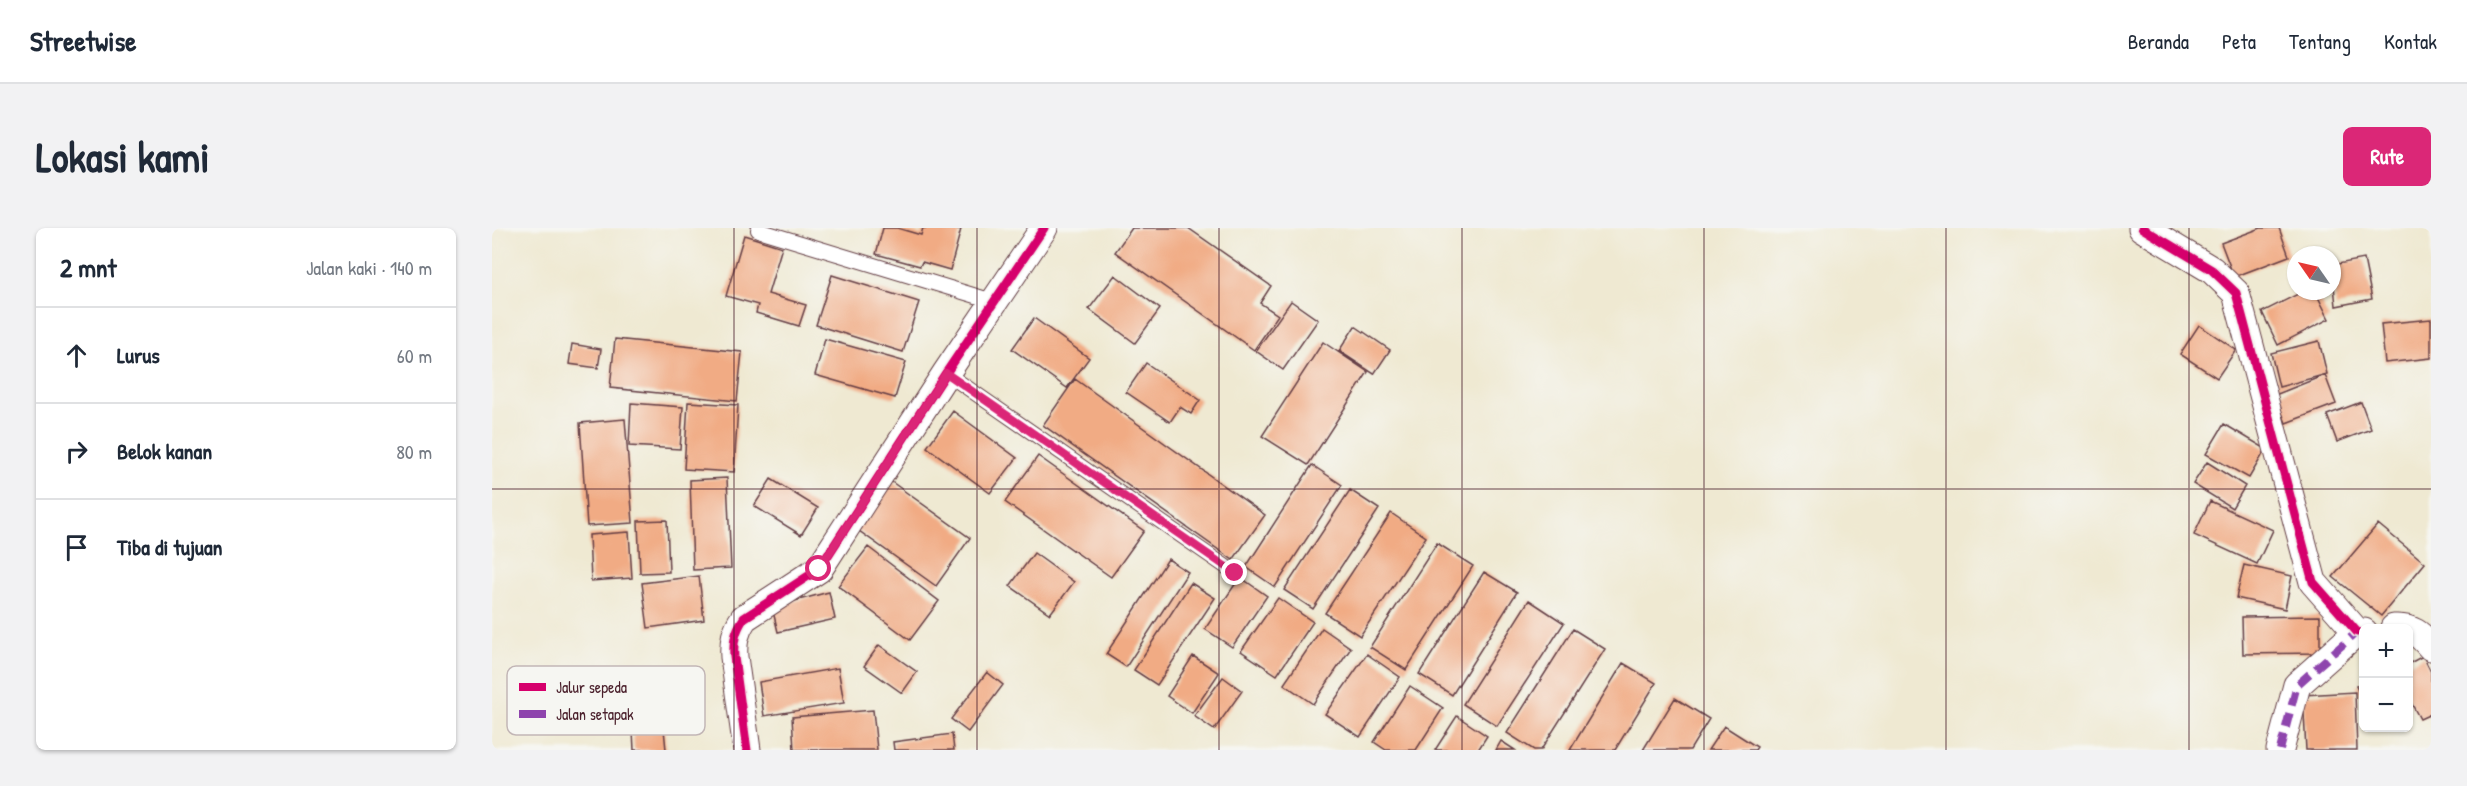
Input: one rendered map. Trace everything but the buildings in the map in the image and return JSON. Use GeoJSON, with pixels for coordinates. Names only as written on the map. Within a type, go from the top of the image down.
{"type":"FeatureCollection","features":[{"type":"Feature","properties":{"kind":"street"},"geometry":{"type":"LineString","coordinates":[[747,750],[733,644],[739,625],[744,618],[819,569],[946,373],[1044,228]]}},
{"type":"Feature","properties":{"kind":"street"},"geometry":{"type":"LineString","coordinates":[[2142,228],[2212,270],[2236,293],[2313,582],[2359,631]]}},
{"type":"Feature","properties":{"kind":"street"},"geometry":{"type":"LineString","coordinates":[[2413,630],[2420,634],[2431,647]]}},
{"type":"Feature","properties":{"kind":"street"},"geometry":{"type":"LineString","coordinates":[[2280,750],[2297,685],[2359,633]]}},
{"type":"Feature","properties":{"kind":"lane"},"geometry":{"type":"LineString","coordinates":[[758,230],[996,302]]}},
{"type":"Feature","properties":{"kind":"lane"},"geometry":{"type":"LineString","coordinates":[[946,373],[1235,573]]}},
{"type":"Feature","properties":{"kind":"marked path"},"geometry":{"type":"LineString","coordinates":[[2280,750],[2297,685],[2357,632],[2352,628]]}},
{"type":"Feature","properties":{"kind":"cycle path"},"geometry":{"type":"LineString","coordinates":[[747,750],[734,657],[738,627],[744,618],[819,569],[946,373],[1044,228]]}},
{"type":"Feature","properties":{"kind":"cycle path"},"geometry":{"type":"LineString","coordinates":[[2142,228],[2212,270],[2236,293],[2313,582],[2357,632]]}},
{"type":"Feature","properties":{"kind":"route"},"geometry":{"type":"LineString","coordinates":[[819,569],[946,373],[1235,573]]}}]}
